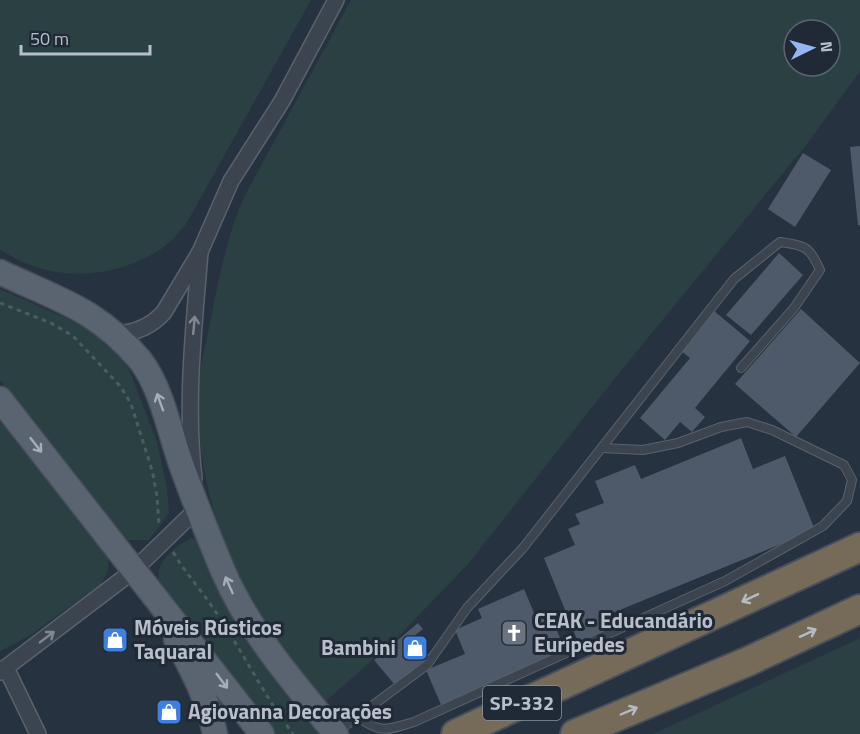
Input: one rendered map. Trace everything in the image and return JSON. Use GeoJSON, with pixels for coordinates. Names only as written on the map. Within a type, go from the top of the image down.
{"type":"FeatureCollection","features":[{"type":"Feature","properties":{"kind":"highway","name":"SP-332"},"geometry":{"type":"LineString","coordinates":[[456,734],[860,547]]}},
{"type":"Feature","properties":{"kind":"highway","name":"SP-332"},"geometry":{"type":"LineString","coordinates":[[575,734],[750,661],[860,609]]}},
{"type":"Feature","properties":{"kind":"main road"},"geometry":{"type":"LineString","coordinates":[[2,273],[77,306],[101,321],[141,362],[157,393],[198,508],[237,602],[255,633],[336,734]]}},
{"type":"Feature","properties":{"kind":"main road"},"geometry":{"type":"LineString","coordinates":[[0,399],[261,734]]}},
{"type":"Feature","properties":{"kind":"main road"},"geometry":{"type":"LineString","coordinates":[[152,594],[198,682],[210,710],[215,734]]}},
{"type":"Feature","properties":{"kind":"street"},"geometry":{"type":"LineString","coordinates":[[116,334],[132,334],[157,320],[200,252],[231,181],[282,102],[336,0]]}},
{"type":"Feature","properties":{"kind":"street"},"geometry":{"type":"LineString","coordinates":[[38,734],[3,670],[133,571],[198,508],[189,435],[189,403],[200,252]]}},
{"type":"Feature","properties":{"kind":"lane"},"geometry":{"type":"LineString","coordinates":[[336,734],[428,665],[467,608],[524,548],[734,279],[780,242],[799,244],[813,252],[820,270],[794,308],[741,368]]}},
{"type":"Feature","properties":{"kind":"lane"},"geometry":{"type":"LineString","coordinates":[[358,717],[373,729],[383,731],[414,722],[725,580],[822,526],[847,501],[852,480],[844,465],[772,430],[747,422],[721,427],[678,443],[643,450],[602,448]]}},
{"type":"Feature","properties":{"kind":"path"},"geometry":{"type":"LineString","coordinates":[[0,303],[51,323],[73,336],[121,387],[131,404],[152,470],[158,496],[159,530],[186,574],[211,604],[273,707],[293,734]]}},
{"type":"Feature","properties":{"kind":"green space"},"geometry":{"type":"Polygon","coordinates":[[[0,0],[311,0],[185,226],[164,247],[142,260],[101,272],[80,274],[39,268],[0,249],[0,0]]]}},
{"type":"Feature","properties":{"kind":"green space"},"geometry":{"type":"Polygon","coordinates":[[[351,0],[860,0],[860,71],[807,144],[624,367],[468,564],[398,637],[325,702],[271,633],[249,599],[224,543],[214,513],[201,452],[198,394],[202,363],[218,283],[234,224],[245,195],[351,0]]]}},
{"type":"Feature","properties":{"kind":"green space"},"geometry":{"type":"Polygon","coordinates":[[[0,289],[84,326],[117,354],[129,369],[157,442],[167,487],[169,513],[149,540],[127,540],[119,535],[0,380],[0,289]]]}},
{"type":"Feature","properties":{"kind":"green space"},"geometry":{"type":"Polygon","coordinates":[[[0,410],[103,546],[108,565],[101,584],[29,636],[0,651],[0,410]]]}},
{"type":"Feature","properties":{"kind":"green space"},"geometry":{"type":"Polygon","coordinates":[[[191,538],[199,541],[216,584],[228,606],[322,734],[274,734],[160,584],[159,569],[166,557],[191,538]]]}},
{"type":"Feature","properties":{"kind":"green space"},"geometry":{"type":"Polygon","coordinates":[[[860,638],[860,734],[653,734],[841,647],[860,638]]]}},
{"type":"Feature","properties":{"kind":"building"},"geometry":{"type":"Polygon","coordinates":[[[860,146],[860,225],[858,225],[850,147],[860,146]]]}},
{"type":"Feature","properties":{"kind":"building"},"geometry":{"type":"Polygon","coordinates":[[[803,153],[831,170],[795,227],[768,209],[803,153]]]}},
{"type":"Feature","properties":{"kind":"building"},"geometry":{"type":"Polygon","coordinates":[[[779,253],[803,275],[751,335],[726,315],[779,253]]]}},
{"type":"Feature","properties":{"kind":"building"},"geometry":{"type":"Polygon","coordinates":[[[801,309],[860,363],[796,437],[735,384],[801,309]]]}},
{"type":"Feature","properties":{"kind":"building"},"geometry":{"type":"Polygon","coordinates":[[[713,310],[750,341],[695,408],[705,417],[692,432],[680,422],[665,440],[640,418],[690,358],[680,350],[713,310]]]}},
{"type":"Feature","properties":{"kind":"building"},"geometry":{"type":"Polygon","coordinates":[[[741,438],[753,469],[785,456],[815,530],[605,616],[612,634],[580,647],[544,558],[575,545],[568,529],[580,524],[575,514],[604,503],[595,481],[635,465],[641,479],[741,438]]]}},
{"type":"Feature","properties":{"kind":"building"},"geometry":{"type":"Polygon","coordinates":[[[524,589],[535,615],[548,610],[567,654],[442,707],[426,670],[465,654],[455,630],[482,618],[478,609],[524,589]]]}},
{"type":"Feature","properties":{"kind":"building"},"geometry":{"type":"Polygon","coordinates":[[[418,623],[423,629],[414,636],[430,656],[395,685],[374,660],[418,623]]]}},
{"type":"Feature","properties":{"kind":"place","name":"CEAK - Educandário Eurípedes"},"geometry":{"type":"Point","coordinates":[514,633]}},
{"type":"Feature","properties":{"kind":"place","name":"Móveis Rústicos Taquaral"},"geometry":{"type":"Point","coordinates":[115,640]}},
{"type":"Feature","properties":{"kind":"place","name":"Bambini"},"geometry":{"type":"Point","coordinates":[415,648]}},
{"type":"Feature","properties":{"kind":"place","name":"Agiovanna Decorações"},"geometry":{"type":"Point","coordinates":[169,712]}}]}
